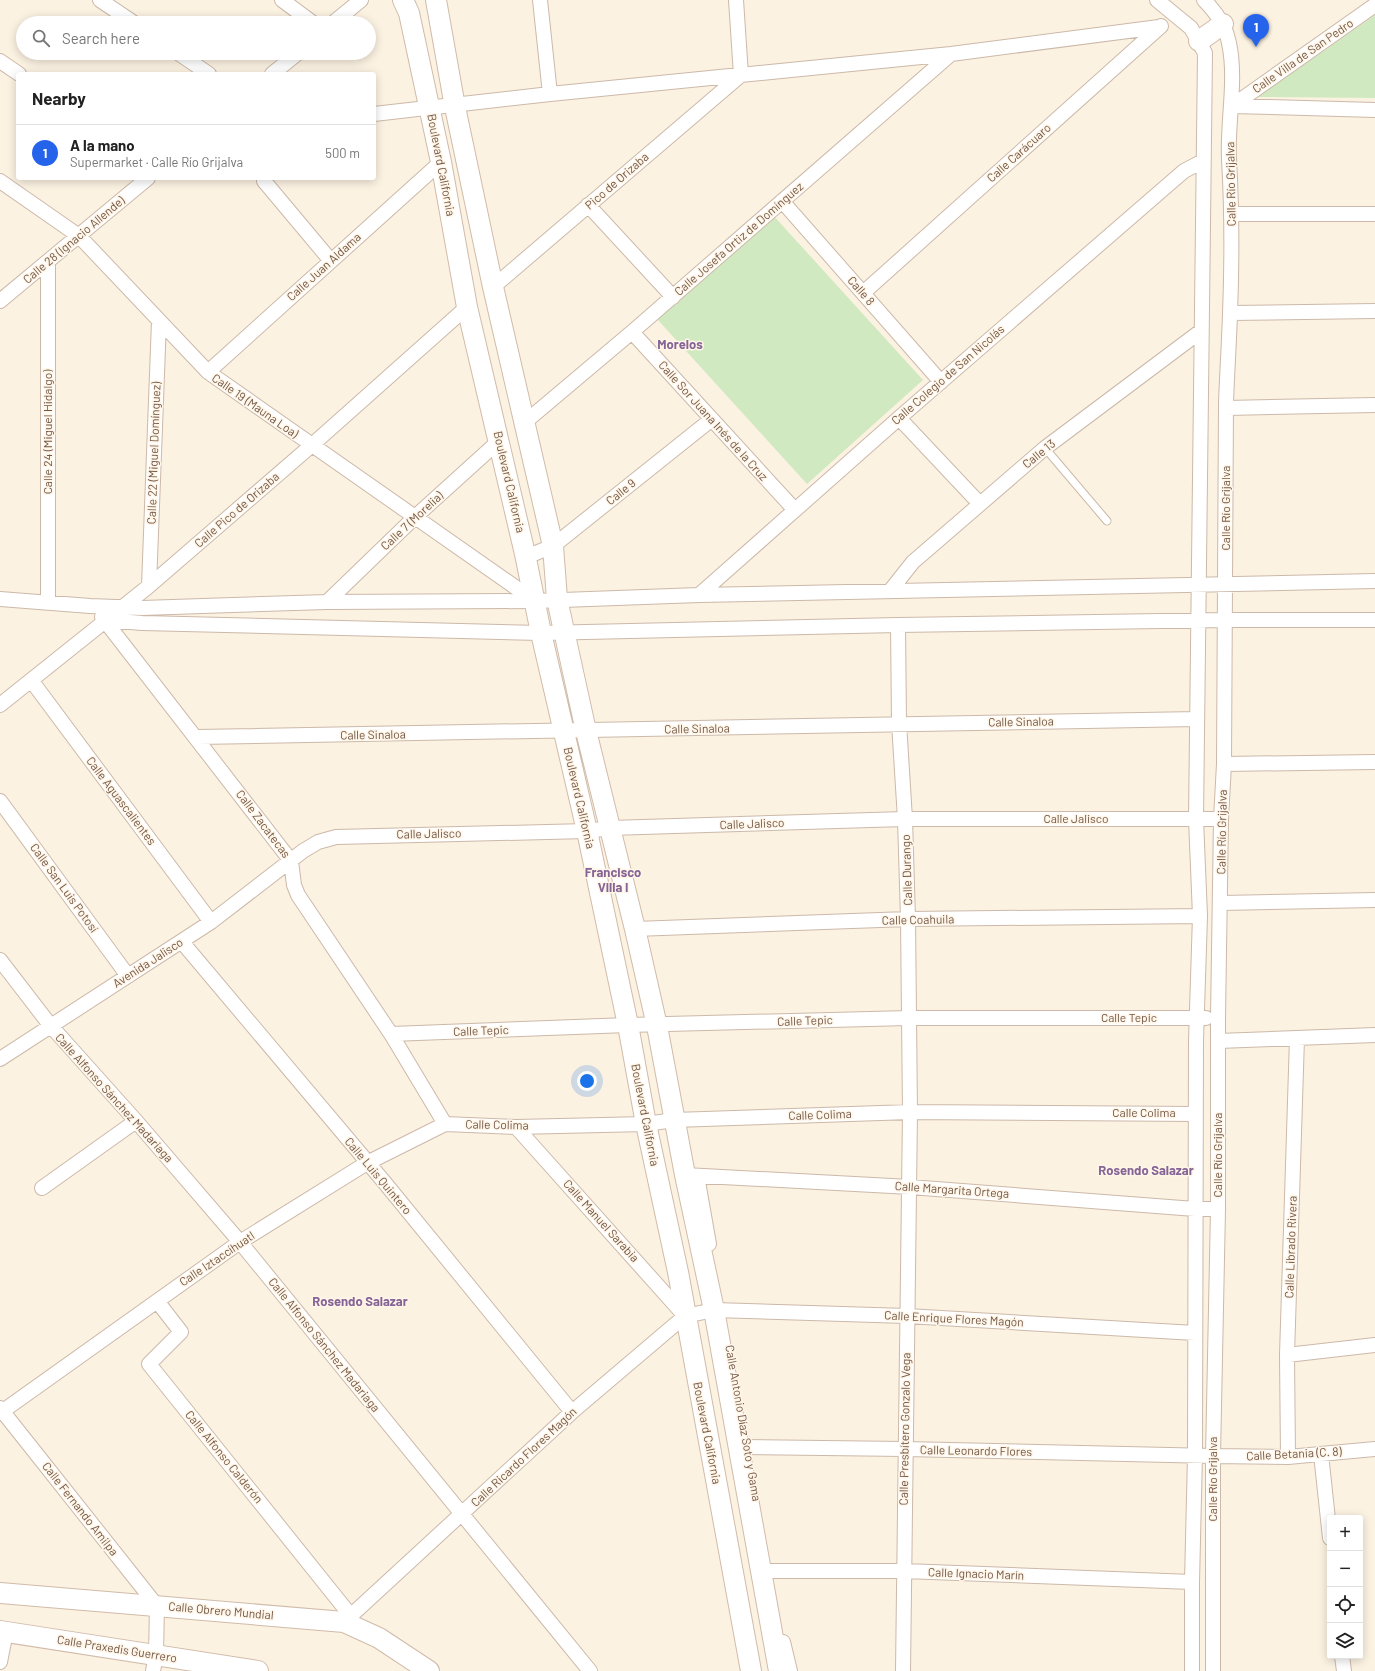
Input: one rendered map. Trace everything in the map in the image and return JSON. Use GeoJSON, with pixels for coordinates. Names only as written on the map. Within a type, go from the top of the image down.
{"type":"FeatureCollection","features":[{"type":"Feature","properties":{"kind":"street"},"geometry":{"type":"LineString","coordinates":[[100,0],[124,16]]}},
{"type":"Feature","properties":{"kind":"street"},"geometry":{"type":"LineString","coordinates":[[282,0],[304,16]]}},
{"type":"Feature","properties":{"kind":"street"},"geometry":{"type":"LineString","coordinates":[[342,16],[361,0]]}},
{"type":"Feature","properties":{"kind":"street","name":"Boulevard California"},"geometry":{"type":"LineString","coordinates":[[403,0],[408,13],[430,108],[467,307],[526,556],[541,633],[587,831],[628,1025],[646,1124],[678,1272],[751,1671]]}},
{"type":"Feature","properties":{"kind":"street","name":"Boulevard California"},"geometry":{"type":"LineString","coordinates":[[436,0],[454,104],[493,287],[552,546],[558,599],[586,731],[635,929],[657,1026],[674,1120],[691,1175],[744,1447],[779,1671]]}},
{"type":"Feature","properties":{"kind":"street"},"geometry":{"type":"LineString","coordinates":[[540,0],[550,94]]}},
{"type":"Feature","properties":{"kind":"street"},"geometry":{"type":"LineString","coordinates":[[736,0],[741,75]]}},
{"type":"Feature","properties":{"kind":"street","name":"Calle Río Grijalva"},"geometry":{"type":"LineString","coordinates":[[1157,0],[1191,28],[1205,53],[1196,819],[1200,916],[1197,1018],[1195,1455],[1192,1582],[1192,1671]]}},
{"type":"Feature","properties":{"kind":"street","name":"Calle Río Grijalva"},"geometry":{"type":"LineString","coordinates":[[1204,0],[1214,10],[1223,24],[1229,42],[1232,61],[1232,106],[1228,148],[1232,214],[1226,408],[1224,764],[1221,819],[1218,1017],[1218,1209],[1213,1456],[1213,1671]]}},
{"type":"Feature","properties":{"kind":"street","name":"Calle Villa de San Pedro"},"geometry":{"type":"LineString","coordinates":[[1232,106],[1375,5]]}},
{"type":"Feature","properties":{"kind":"street","name":"Calle Carácuaro"},"geometry":{"type":"LineString","coordinates":[[863,293],[1160,28],[1176,16]]}},
{"type":"Feature","properties":{"kind":"street"},"geometry":{"type":"LineString","coordinates":[[1199,42],[1223,24]]}},
{"type":"Feature","properties":{"kind":"street"},"geometry":{"type":"LineString","coordinates":[[376,114],[550,94],[951,54],[1160,28]]}},
{"type":"Feature","properties":{"kind":"street","name":"Calle Josefa Ortiz de Domínguez"},"geometry":{"type":"LineString","coordinates":[[524,423],[673,297],[782,200],[951,54]]}},
{"type":"Feature","properties":{"kind":"street"},"geometry":{"type":"LineString","coordinates":[[188,60],[206,72]]}},
{"type":"Feature","properties":{"kind":"street"},"geometry":{"type":"LineString","coordinates":[[274,72],[289,60]]}},
{"type":"Feature","properties":{"kind":"street"},"geometry":{"type":"LineString","coordinates":[[0,61],[16,72]]}},
{"type":"Feature","properties":{"kind":"street","name":"Pico de Orizaba"},"geometry":{"type":"LineString","coordinates":[[493,287],[741,75]]}},
{"type":"Feature","properties":{"kind":"street"},"geometry":{"type":"LineString","coordinates":[[1232,106],[1375,110]]}},
{"type":"Feature","properties":{"kind":"street","name":"Calle Juan Aldama"},"geometry":{"type":"LineString","coordinates":[[208,372],[441,162]]}},
{"type":"Feature","properties":{"kind":"street","name":"Calle Colegio de San Nicolás"},"geometry":{"type":"LineString","coordinates":[[699,595],[794,509],[1184,171],[1203,162]]}},
{"type":"Feature","properties":{"kind":"street","name":"Calle 19 (Mauna Loa)"},"geometry":{"type":"LineString","coordinates":[[0,180],[79,236],[208,372],[535,601]]}},
{"type":"Feature","properties":{"kind":"street","name":"Calle 28 (Ignacio Allende)"},"geometry":{"type":"LineString","coordinates":[[0,301],[146,180]]}},
{"type":"Feature","properties":{"kind":"street"},"geometry":{"type":"LineString","coordinates":[[264,181],[331,261]]}},
{"type":"Feature","properties":{"kind":"street","name":"Calle 8"},"geometry":{"type":"LineString","coordinates":[[782,200],[941,382]]}},
{"type":"Feature","properties":{"kind":"street"},"geometry":{"type":"LineString","coordinates":[[588,205],[673,297]]}},
{"type":"Feature","properties":{"kind":"street"},"geometry":{"type":"LineString","coordinates":[[1232,214],[1375,214]]}},
{"type":"Feature","properties":{"kind":"street","name":"Calle 24 (Miguel Hidalgo)"},"geometry":{"type":"LineString","coordinates":[[48,261],[48,602]]}},
{"type":"Feature","properties":{"kind":"street","name":"Calle Pico de Orizaba"},"geometry":{"type":"LineString","coordinates":[[0,705],[149,586],[312,445],[467,307]]}},
{"type":"Feature","properties":{"kind":"street"},"geometry":{"type":"LineString","coordinates":[[1230,313],[1375,311]]}},
{"type":"Feature","properties":{"kind":"street","name":"Calle 22 (Miguel Domínguez)"},"geometry":{"type":"LineString","coordinates":[[149,586],[159,321]]}},
{"type":"Feature","properties":{"kind":"street","name":"Calle 13"},"geometry":{"type":"LineString","coordinates":[[890,591],[913,562],[1045,448],[1201,331]]}},
{"type":"Feature","properties":{"kind":"street","name":"Calle Sor Juana Inés de la Cruz"},"geometry":{"type":"LineString","coordinates":[[632,332],[794,509]]}},
{"type":"Feature","properties":{"kind":"street"},"geometry":{"type":"LineString","coordinates":[[1226,408],[1375,405]]}},
{"type":"Feature","properties":{"kind":"street"},"geometry":{"type":"LineString","coordinates":[[899,418],[980,504]]}},
{"type":"Feature","properties":{"kind":"street","name":"Calle 9"},"geometry":{"type":"LineString","coordinates":[[526,556],[552,546],[712,419]]}},
{"type":"Feature","properties":{"kind":"street","name":"Calle 7 (Morelia)"},"geometry":{"type":"LineString","coordinates":[[327,602],[415,517],[499,441]]}},
{"type":"Feature","properties":{"kind":"street"},"geometry":{"type":"LineString","coordinates":[[0,599],[123,607],[327,602],[535,601],[699,595],[1375,581]]}},
{"type":"Feature","properties":{"kind":"street","name":"Calle Zacatecas"},"geometry":{"type":"LineString","coordinates":[[90,606],[106,620],[291,861],[294,885],[298,895],[391,1034],[445,1124]]}},
{"type":"Feature","properties":{"kind":"street"},"geometry":{"type":"LineString","coordinates":[[106,620],[142,623],[565,633],[1198,620],[1375,620]]}},
{"type":"Feature","properties":{"kind":"street","name":"Calle Durango"},"geometry":{"type":"LineString","coordinates":[[898,625],[899,725],[905,819],[908,919],[910,1187]]}},
{"type":"Feature","properties":{"kind":"street","name":"Calle Aguascalientes"},"geometry":{"type":"LineString","coordinates":[[32,680],[211,922]]}},
{"type":"Feature","properties":{"kind":"street","name":"Calle Sinaloa"},"geometry":{"type":"LineString","coordinates":[[197,737],[563,732],[1197,719]]}},
{"type":"Feature","properties":{"kind":"street"},"geometry":{"type":"LineString","coordinates":[[1224,764],[1375,762]]}},
{"type":"Feature","properties":{"kind":"street","name":"Calle San Luis Potosí"},"geometry":{"type":"LineString","coordinates":[[0,801],[128,976]]}},
{"type":"Feature","properties":{"kind":"street","name":"Calle Jalisco"},"geometry":{"type":"LineString","coordinates":[[291,861],[318,842],[336,837],[587,831],[610,828],[905,819],[1221,819]]}},
{"type":"Feature","properties":{"kind":"street","name":"Avenida Jalisco"},"geometry":{"type":"LineString","coordinates":[[0,1058],[182,942],[211,922],[291,861]]}},
{"type":"Feature","properties":{"kind":"street"},"geometry":{"type":"LineString","coordinates":[[1220,903],[1375,900]]}},
{"type":"Feature","properties":{"kind":"street","name":"Calle Coahuila"},"geometry":{"type":"LineString","coordinates":[[635,929],[908,919],[1200,916]]}},
{"type":"Feature","properties":{"kind":"street","name":"Calle Luis Quintero"},"geometry":{"type":"LineString","coordinates":[[182,942],[367,1163],[572,1412]]}},
{"type":"Feature","properties":{"kind":"street","name":"Calle Alfonso Sánchez Madariaga"},"geometry":{"type":"LineString","coordinates":[[0,960],[50,1025],[136,1121],[240,1242],[590,1671]]}},
{"type":"Feature","properties":{"kind":"street","name":"Calle Tepic"},"geometry":{"type":"LineString","coordinates":[[391,1034],[628,1025],[657,1026],[909,1018],[1218,1017]]}},
{"type":"Feature","properties":{"kind":"street"},"geometry":{"type":"LineString","coordinates":[[1218,1041],[1375,1035]]}},
{"type":"Feature","properties":{"kind":"street","name":"Calle Librado Rivera"},"geometry":{"type":"LineString","coordinates":[[1288,1457],[1287,1355],[1297,1038]]}},
{"type":"Feature","properties":{"kind":"street","name":"Calle Colima"},"geometry":{"type":"LineString","coordinates":[[445,1124],[516,1127],[646,1124],[674,1120],[910,1112],[1196,1114]]}},
{"type":"Feature","properties":{"kind":"street"},"geometry":{"type":"LineString","coordinates":[[42,1188],[136,1121]]}},
{"type":"Feature","properties":{"kind":"street","name":"Calle Iztaccíhuatl"},"geometry":{"type":"LineString","coordinates":[[1,1411],[240,1242],[367,1163],[445,1124]]}},
{"type":"Feature","properties":{"kind":"street","name":"Calle Manuel Sarabia"},"geometry":{"type":"LineString","coordinates":[[516,1127],[685,1316]]}},
{"type":"Feature","properties":{"kind":"street","name":"Calle Margarita Ortega"},"geometry":{"type":"LineString","coordinates":[[691,1175],[910,1187],[1195,1209],[1218,1209]]}},
{"type":"Feature","properties":{"kind":"street","name":"Calle Presbítero Gonzalo Vega"},"geometry":{"type":"LineString","coordinates":[[903,1671],[905,1449],[910,1187]]}},
{"type":"Feature","properties":{"kind":"street","name":"Calle Alfonso Calderón"},"geometry":{"type":"LineString","coordinates":[[157,1301],[181,1332],[149,1364],[348,1619]]}},
{"type":"Feature","properties":{"kind":"street","name":"Calle Ricardo Flores Magón"},"geometry":{"type":"LineString","coordinates":[[348,1619],[572,1412],[685,1316],[718,1310]]}},
{"type":"Feature","properties":{"kind":"street","name":"Calle Enrique Flores Magón"},"geometry":{"type":"LineString","coordinates":[[718,1310],[907,1316],[1195,1333]]}},
{"type":"Feature","properties":{"kind":"street"},"geometry":{"type":"LineString","coordinates":[[1287,1355],[1375,1345]]}},
{"type":"Feature","properties":{"kind":"street","name":"Calle Fernando Amilpa"},"geometry":{"type":"LineString","coordinates":[[1,1411],[157,1606]]}},
{"type":"Feature","properties":{"kind":"street","name":"Calle Leonardo Flores"},"geometry":{"type":"LineString","coordinates":[[744,1447],[1213,1456]]}},
{"type":"Feature","properties":{"kind":"street","name":"Calle Betania (C. 8)"},"geometry":{"type":"LineString","coordinates":[[1213,1456],[1288,1457],[1375,1449]]}},
{"type":"Feature","properties":{"kind":"street"},"geometry":{"type":"LineString","coordinates":[[1321,1454],[1328,1515]]}},
{"type":"Feature","properties":{"kind":"street"},"geometry":{"type":"LineString","coordinates":[[764,1571],[790,1671]]}},
{"type":"Feature","properties":{"kind":"street","name":"Calle Ignacio Marín"},"geometry":{"type":"LineString","coordinates":[[764,1571],[904,1571],[1192,1582]]}},
{"type":"Feature","properties":{"kind":"street","name":"Calle Obrero Mundial"},"geometry":{"type":"LineString","coordinates":[[0,1594],[348,1619],[429,1671]]}},
{"type":"Feature","properties":{"kind":"street"},"geometry":{"type":"LineString","coordinates":[[155,1663],[157,1606]]}},
{"type":"Feature","properties":{"kind":"street"},"geometry":{"type":"LineString","coordinates":[[0,1662],[3,1632]]}},
{"type":"Feature","properties":{"kind":"street","name":"Calle Praxedis Guerrero"},"geometry":{"type":"LineString","coordinates":[[3,1632],[155,1663],[258,1671]]}},
{"type":"Feature","properties":{"kind":"street"},"geometry":{"type":"LineString","coordinates":[[1342,1659],[1344,1671]]}},
{"type":"Feature","properties":{"kind":"lane"},"geometry":{"type":"LineString","coordinates":[[1045,448],[1107,521]]}},
{"type":"Feature","properties":{"kind":"green space"},"geometry":{"type":"Polygon","coordinates":[[[1375,15],[1375,98],[1258,97],[1375,15]]]}},
{"type":"Feature","properties":{"kind":"green space"},"geometry":{"type":"Polygon","coordinates":[[[772,214],[923,380],[807,484],[657,319],[772,214]]]}},
{"type":"Feature","properties":{"kind":"place","name":"A la mano"},"geometry":{"type":"Point","coordinates":[1256,47]}},
{"type":"Feature","properties":{"kind":"district","name":"Morelos"},"geometry":{"type":"Point","coordinates":[680,344]}},
{"type":"Feature","properties":{"kind":"district","name":"Francisco Villa I"},"geometry":{"type":"Point","coordinates":[613,880]}},
{"type":"Feature","properties":{"kind":"district","name":"Rosendo Salazar"},"geometry":{"type":"Point","coordinates":[1146,1170]}},
{"type":"Feature","properties":{"kind":"district","name":"Rosendo Salazar"},"geometry":{"type":"Point","coordinates":[360,1301]}}]}
